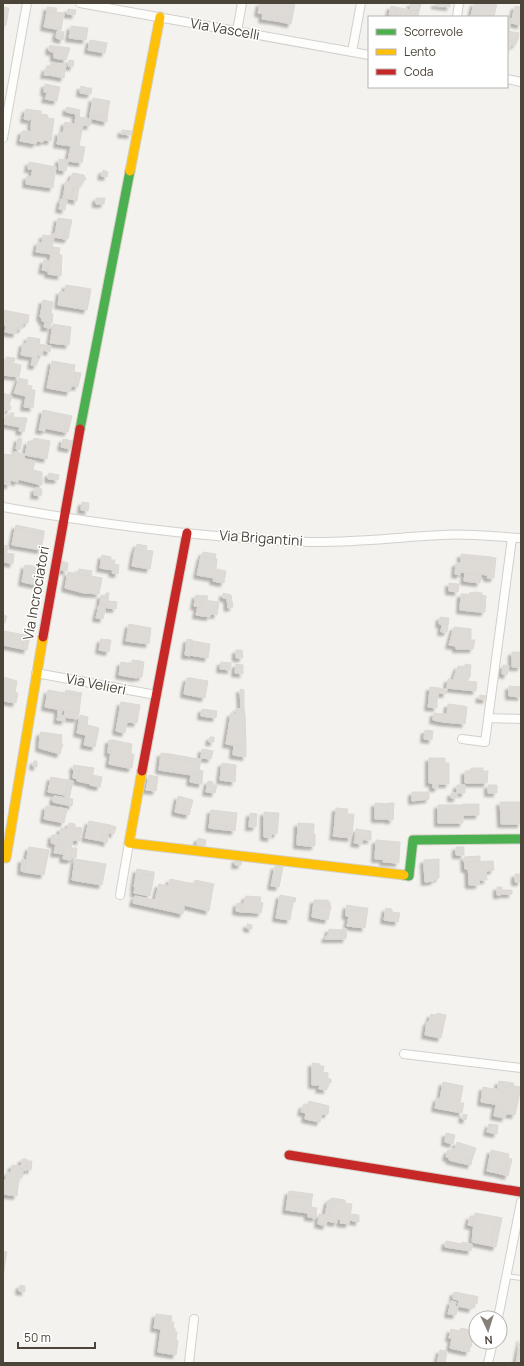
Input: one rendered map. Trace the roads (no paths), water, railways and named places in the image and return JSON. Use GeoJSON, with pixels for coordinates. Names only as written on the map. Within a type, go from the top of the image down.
{"type":"FeatureCollection","features":[{"type":"Feature","properties":{"kind":"street"},"geometry":{"type":"LineString","coordinates":[[3,138],[27,3]]}},
{"type":"Feature","properties":{"kind":"street","name":"Via Vascelli"},"geometry":{"type":"LineString","coordinates":[[80,3],[368,55]]}},
{"type":"Feature","properties":{"kind":"street"},"geometry":{"type":"LineString","coordinates":[[132,12],[134,3]]}},
{"type":"Feature","properties":{"kind":"street"},"geometry":{"type":"LineString","coordinates":[[237,31],[242,3]]}},
{"type":"Feature","properties":{"kind":"street"},"geometry":{"type":"LineString","coordinates":[[352,52],[360,3]]}},
{"type":"Feature","properties":{"kind":"street"},"geometry":{"type":"LineString","coordinates":[[457,16],[459,3]]}},
{"type":"Feature","properties":{"kind":"street","name":"Via Incrociatori"},"geometry":{"type":"LineString","coordinates":[[6,858],[63,518],[160,17]]}},
{"type":"Feature","properties":{"kind":"street"},"geometry":{"type":"LineString","coordinates":[[508,79],[521,82]]}},
{"type":"Feature","properties":{"kind":"street","name":"Via Brigantini"},"geometry":{"type":"LineString","coordinates":[[3,507],[63,518],[187,533],[310,542],[341,542],[444,535],[521,538]]}},
{"type":"Feature","properties":{"kind":"street"},"geometry":{"type":"LineString","coordinates":[[120,895],[187,533]]}},
{"type":"Feature","properties":{"kind":"street"},"geometry":{"type":"LineString","coordinates":[[462,739],[485,742],[512,538]]}},
{"type":"Feature","properties":{"kind":"street","name":"Via Velieri"},"geometry":{"type":"LineString","coordinates":[[36,673],[156,695]]}},
{"type":"Feature","properties":{"kind":"street"},"geometry":{"type":"LineString","coordinates":[[488,718],[521,718]]}},
{"type":"Feature","properties":{"kind":"street"},"geometry":{"type":"LineString","coordinates":[[129,843],[410,876],[413,840],[521,838]]}},
{"type":"Feature","properties":{"kind":"street"},"geometry":{"type":"LineString","coordinates":[[404,1054],[521,1068]]}},
{"type":"Feature","properties":{"kind":"street"},"geometry":{"type":"LineString","coordinates":[[289,1155],[521,1192]]}},
{"type":"Feature","properties":{"kind":"street"},"geometry":{"type":"LineString","coordinates":[[500,1310],[521,1202]]}},
{"type":"Feature","properties":{"kind":"street"},"geometry":{"type":"LineString","coordinates":[[189,1363],[194,1319]]}},
{"type":"Feature","properties":{"kind":"street"},"geometry":{"type":"LineString","coordinates":[[488,1363],[491,1350]]}},
{"type":"Feature","properties":{"kind":"lane"},"geometry":{"type":"LineString","coordinates":[[506,1276],[521,1278]]}}]}
